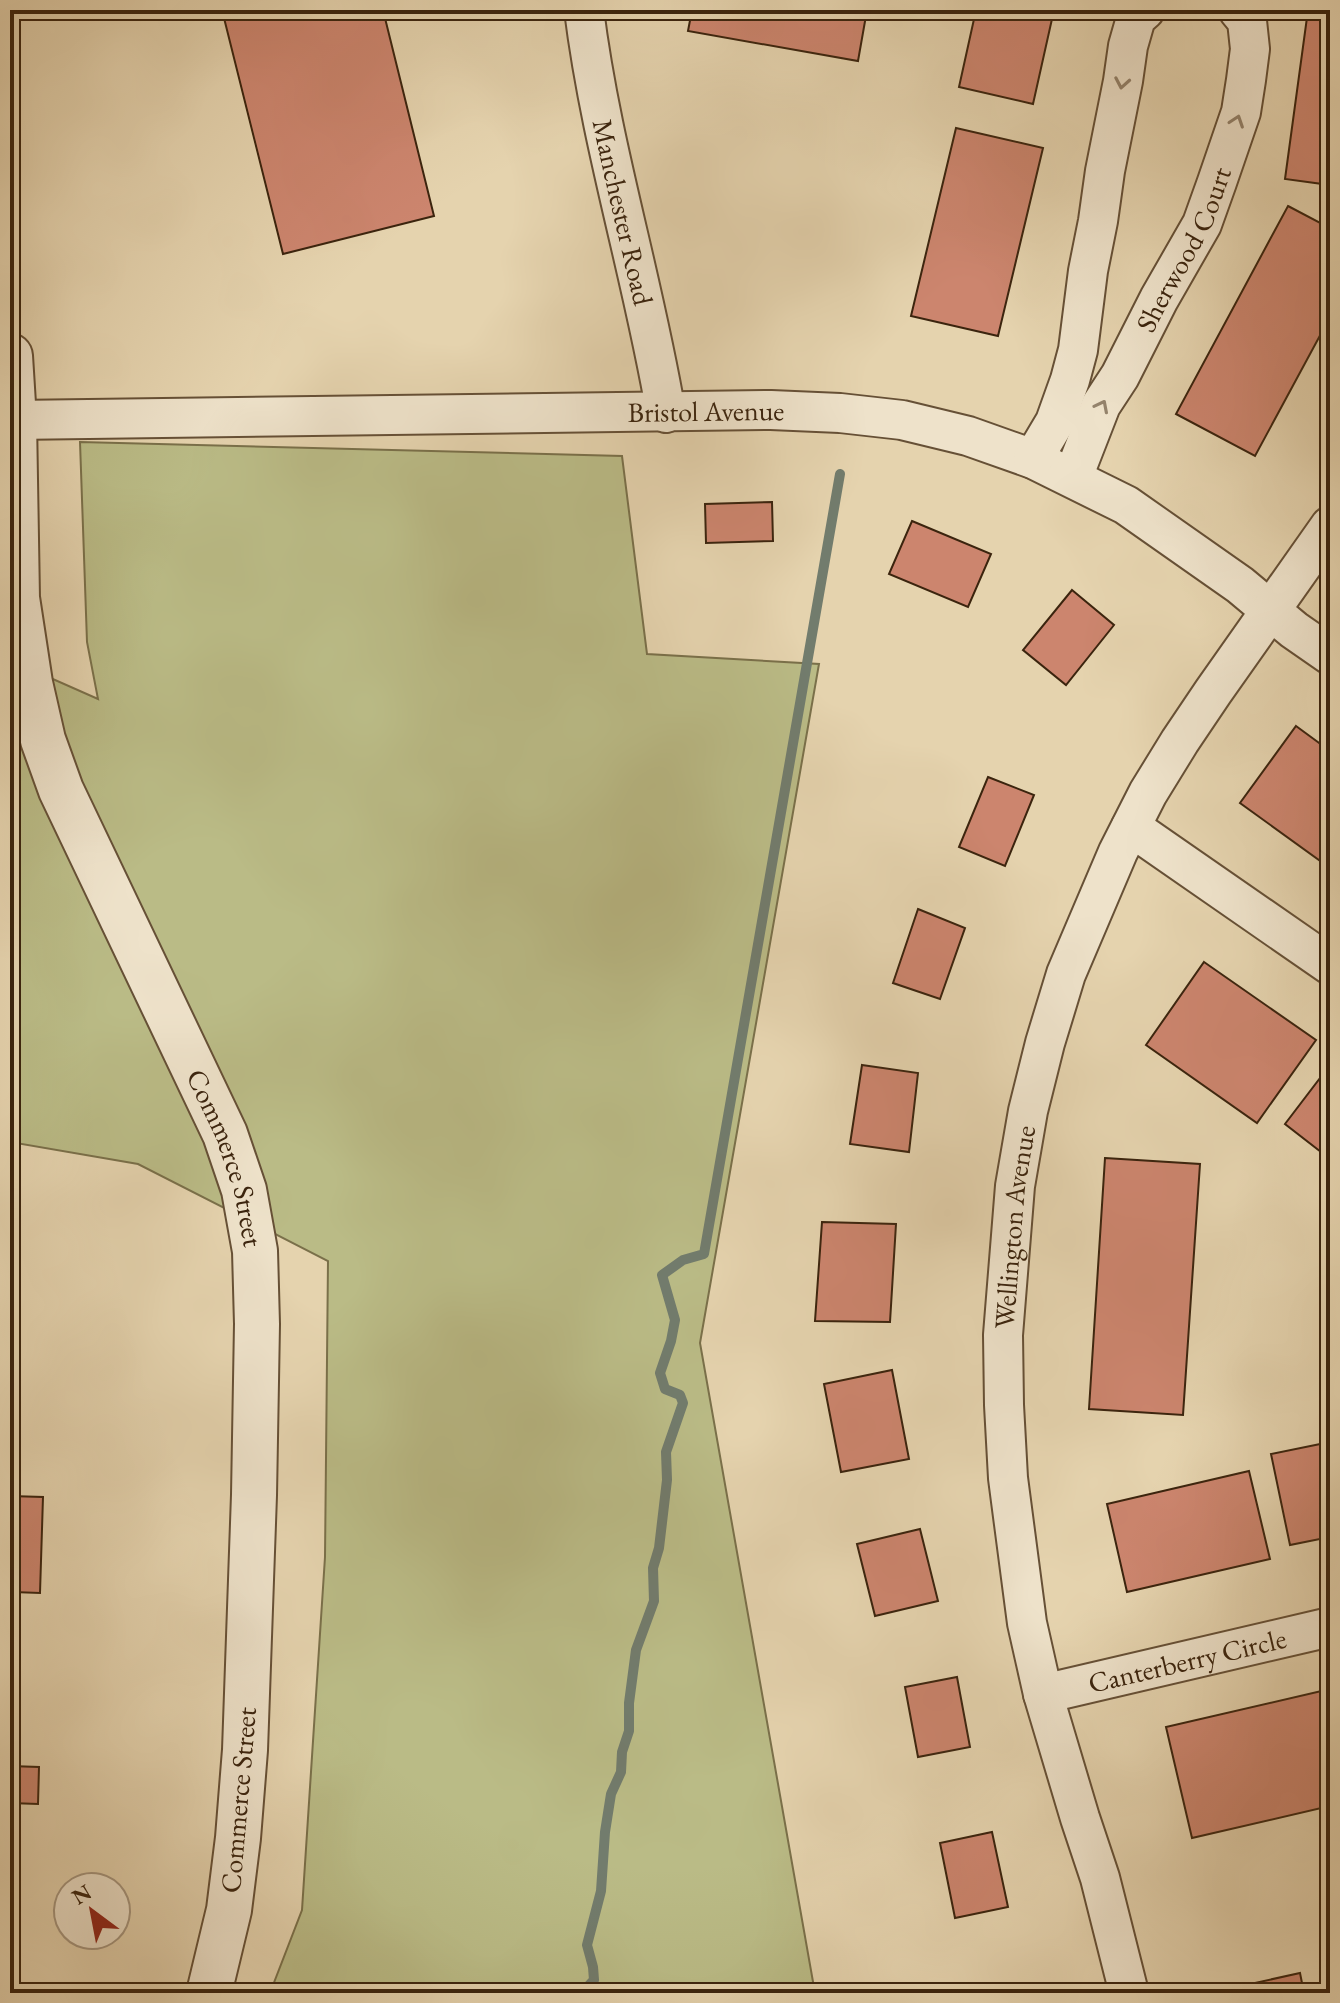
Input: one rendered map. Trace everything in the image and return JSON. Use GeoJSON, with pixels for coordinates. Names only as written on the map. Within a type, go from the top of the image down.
{"type":"FeatureCollection","features":[{"type":"Feature","properties":{"kind":"street","name":"Manchester Road"},"geometry":{"type":"LineString","coordinates":[[584,10],[601,116],[656,353],[666,413]]}},
{"type":"Feature","properties":{"kind":"street"},"geometry":{"type":"LineString","coordinates":[[1033,459],[1055,422],[1078,350],[1088,271],[1128,46],[1136,18],[1145,10]]}},
{"type":"Feature","properties":{"kind":"street","name":"Sherwood Court"},"geometry":{"type":"LineString","coordinates":[[1073,477],[1101,405],[1120,376],[1202,224],[1217,182],[1241,112],[1250,49],[1247,21],[1238,10]]}},
{"type":"Feature","properties":{"kind":"street","name":"Commerce Street"},"geometry":{"type":"LineString","coordinates":[[10,356],[17,598],[30,683],[43,740],[61,790],[225,1134],[244,1190],[255,1251],[255,1479],[245,1750],[229,1910],[209,1993]]}},
{"type":"Feature","properties":{"kind":"street","name":"Bristol Avenue"},"geometry":{"type":"LineString","coordinates":[[14,420],[771,410],[902,420],[968,436],[1033,459],[1126,505],[1205,560],[1330,655]]}},
{"type":"Feature","properties":{"kind":"street","name":"Wellington Avenue"},"geometry":{"type":"LineString","coordinates":[[1129,1993],[1100,1878],[1043,1694],[1027,1623],[1008,1478],[1003,1335],[1015,1186],[1028,1111],[1066,974],[1131,827],[1180,741],[1330,526]]}},
{"type":"Feature","properties":{"kind":"street"},"geometry":{"type":"LineString","coordinates":[[1131,827],[1330,965]]}},
{"type":"Feature","properties":{"kind":"street","name":"Canterberry Circle"},"geometry":{"type":"LineString","coordinates":[[1043,1694],[1330,1627]]}},
{"type":"Feature","properties":{"kind":"green space"},"geometry":{"type":"Polygon","coordinates":[[[80,442],[622,456],[647,654],[819,664],[700,1343],[815,1993],[270,1993],[302,1910],[325,1557],[328,1261],[138,1164],[10,1142],[10,660],[98,699],[87,642],[80,442]]]}},
{"type":"Feature","properties":{"kind":"building"},"geometry":{"type":"Polygon","coordinates":[[[222,10],[383,10],[434,216],[283,254],[222,10]]]}},
{"type":"Feature","properties":{"kind":"building"},"geometry":{"type":"Polygon","coordinates":[[[692,10],[867,10],[858,61],[688,31],[692,10]]]}},
{"type":"Feature","properties":{"kind":"building"},"geometry":{"type":"Polygon","coordinates":[[[976,10],[1054,10],[1033,104],[959,87],[976,10]]]}},
{"type":"Feature","properties":{"kind":"building"},"geometry":{"type":"Polygon","coordinates":[[[1308,10],[1330,10],[1330,185],[1285,179],[1308,10]]]}},
{"type":"Feature","properties":{"kind":"building"},"geometry":{"type":"Polygon","coordinates":[[[956,128],[1043,148],[998,336],[911,316],[956,128]]]}},
{"type":"Feature","properties":{"kind":"building"},"geometry":{"type":"Polygon","coordinates":[[[1288,206],[1330,228],[1330,317],[1255,456],[1176,414],[1288,206]]]}},
{"type":"Feature","properties":{"kind":"building"},"geometry":{"type":"Polygon","coordinates":[[[772,502],[773,541],[706,543],[705,504],[772,502]]]}},
{"type":"Feature","properties":{"kind":"building"},"geometry":{"type":"Polygon","coordinates":[[[912,521],[991,554],[968,607],[889,574],[912,521]]]}},
{"type":"Feature","properties":{"kind":"building"},"geometry":{"type":"Polygon","coordinates":[[[1072,590],[1114,625],[1066,685],[1023,650],[1072,590]]]}},
{"type":"Feature","properties":{"kind":"building"},"geometry":{"type":"Polygon","coordinates":[[[1296,726],[1330,751],[1330,868],[1240,803],[1296,726]]]}},
{"type":"Feature","properties":{"kind":"building"},"geometry":{"type":"Polygon","coordinates":[[[988,777],[1034,795],[1005,866],[959,847],[988,777]]]}},
{"type":"Feature","properties":{"kind":"building"},"geometry":{"type":"Polygon","coordinates":[[[918,909],[965,928],[940,999],[893,983],[918,909]]]}},
{"type":"Feature","properties":{"kind":"building"},"geometry":{"type":"Polygon","coordinates":[[[1204,962],[1316,1040],[1257,1123],[1146,1045],[1204,962]]]}},
{"type":"Feature","properties":{"kind":"building"},"geometry":{"type":"Polygon","coordinates":[[[862,1065],[918,1073],[909,1152],[850,1144],[862,1065]]]}},
{"type":"Feature","properties":{"kind":"building"},"geometry":{"type":"Polygon","coordinates":[[[1330,1065],[1330,1159],[1285,1124],[1330,1065]]]}},
{"type":"Feature","properties":{"kind":"building"},"geometry":{"type":"Polygon","coordinates":[[[1105,1158],[1200,1164],[1183,1415],[1089,1409],[1105,1158]]]}},
{"type":"Feature","properties":{"kind":"building"},"geometry":{"type":"Polygon","coordinates":[[[822,1222],[896,1224],[890,1322],[815,1321],[822,1222]]]}},
{"type":"Feature","properties":{"kind":"building"},"geometry":{"type":"Polygon","coordinates":[[[892,1370],[909,1459],[841,1472],[824,1384],[892,1370]]]}},
{"type":"Feature","properties":{"kind":"building"},"geometry":{"type":"Polygon","coordinates":[[[1330,1442],[1330,1537],[1290,1545],[1271,1454],[1330,1442]]]}},
{"type":"Feature","properties":{"kind":"building"},"geometry":{"type":"Polygon","coordinates":[[[1249,1471],[1270,1559],[1127,1592],[1107,1504],[1249,1471]]]}},
{"type":"Feature","properties":{"kind":"building"},"geometry":{"type":"Polygon","coordinates":[[[10,1496],[43,1497],[40,1593],[13,1592],[10,1678],[10,1496]]]}},
{"type":"Feature","properties":{"kind":"building"},"geometry":{"type":"Polygon","coordinates":[[[920,1529],[938,1601],[875,1616],[857,1544],[920,1529]]]}},
{"type":"Feature","properties":{"kind":"building"},"geometry":{"type":"Polygon","coordinates":[[[957,1677],[970,1747],[918,1757],[905,1687],[957,1677]]]}},
{"type":"Feature","properties":{"kind":"building"},"geometry":{"type":"Polygon","coordinates":[[[1330,1689],[1330,1806],[1192,1838],[1166,1727],[1330,1689]]]}},
{"type":"Feature","properties":{"kind":"building"},"geometry":{"type":"Polygon","coordinates":[[[10,1766],[39,1767],[38,1804],[10,1803],[10,1766]]]}},
{"type":"Feature","properties":{"kind":"building"},"geometry":{"type":"Polygon","coordinates":[[[992,1832],[1008,1907],[955,1918],[940,1843],[992,1832]]]}},
{"type":"Feature","properties":{"kind":"building"},"geometry":{"type":"Polygon","coordinates":[[[1300,1973],[1304,1993],[1224,1993],[1223,1990],[1300,1973]]]}},
{"type":"Feature","properties":{"kind":"waterway"},"geometry":{"type":"LineString","coordinates":[[582,1993],[594,1980],[587,1945],[601,1891],[611,1794],[621,1772],[622,1752],[629,1731],[629,1703],[636,1650],[654,1601],[653,1568],[659,1548],[667,1480],[666,1452],[683,1403],[680,1395],[665,1389],[660,1373],[675,1320],[662,1275],[683,1260],[704,1254],[840,474]]}}]}
